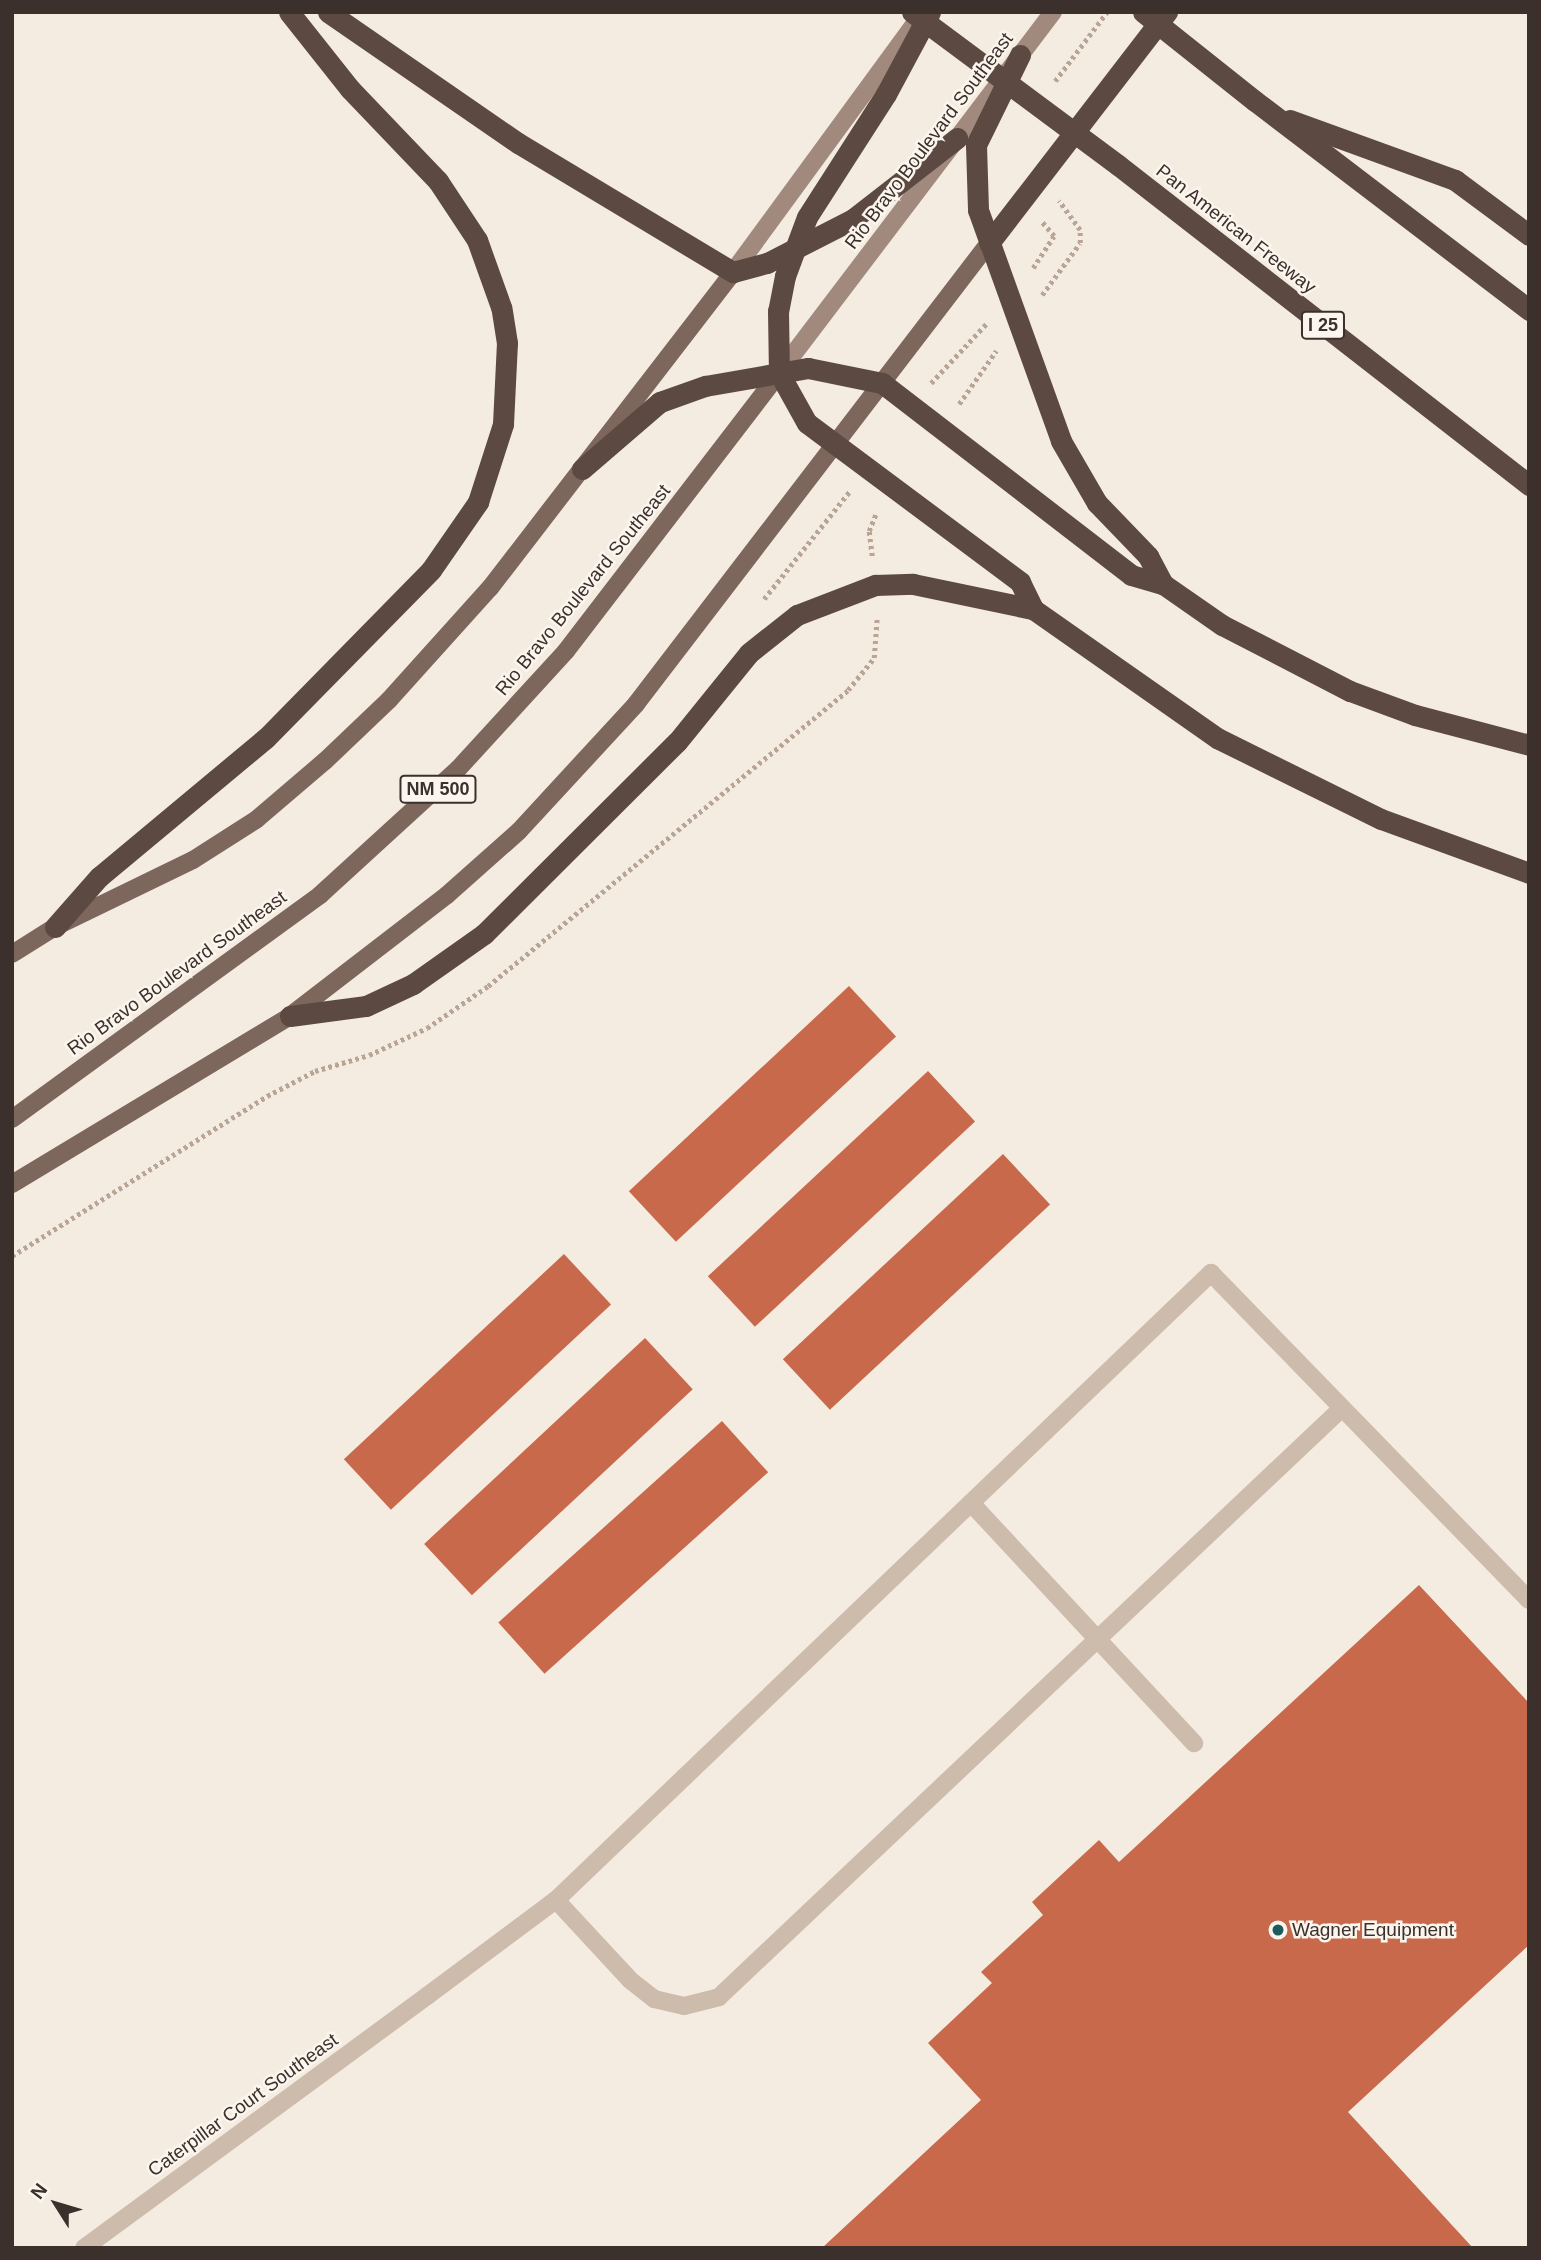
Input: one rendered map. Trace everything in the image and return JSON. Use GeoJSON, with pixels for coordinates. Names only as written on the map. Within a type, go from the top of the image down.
{"type":"FeatureCollection","features":[{"type":"Feature","properties":{"kind":"highway"},"geometry":{"type":"LineString","coordinates":[[55,927],[99,877],[276,729],[431,570],[478,502],[503,424],[507,343],[501,307],[477,240],[438,181],[350,89],[289,12]]}},
{"type":"Feature","properties":{"kind":"highway"},"geometry":{"type":"LineString","coordinates":[[328,12],[518,143],[733,272],[747,271],[853,219],[957,138]]}},
{"type":"Feature","properties":{"kind":"highway","name":"Pan American Freeway"},"geometry":{"type":"LineString","coordinates":[[912,12],[1118,166],[1529,485]]}},
{"type":"Feature","properties":{"kind":"highway"},"geometry":{"type":"LineString","coordinates":[[930,12],[886,94],[837,165],[794,248],[778,312],[779,373],[807,423],[1020,582],[1033,609],[1159,701],[1278,772],[1381,819],[1529,873]]}},
{"type":"Feature","properties":{"kind":"highway"},"geometry":{"type":"LineString","coordinates":[[1143,12],[1529,310]]}},
{"type":"Feature","properties":{"kind":"highway"},"geometry":{"type":"LineString","coordinates":[[989,243],[1167,12]]}},
{"type":"Feature","properties":{"kind":"highway"},"geometry":{"type":"LineString","coordinates":[[1020,55],[976,145],[974,180],[989,243],[1061,442],[1097,503],[1148,556],[1163,584]]}},
{"type":"Feature","properties":{"kind":"highway"},"geometry":{"type":"LineString","coordinates":[[1263,107],[1455,180],[1529,235]]}},
{"type":"Feature","properties":{"kind":"highway"},"geometry":{"type":"LineString","coordinates":[[582,470],[660,402],[705,386],[808,368],[882,383],[1131,575],[1163,584],[1222,625],[1350,691],[1415,715],[1529,745]]}},
{"type":"Feature","properties":{"kind":"highway"},"geometry":{"type":"LineString","coordinates":[[290,1016],[366,1006],[413,984],[484,933],[677,741],[749,653],[797,615],[875,585],[914,584],[944,587],[1003,605],[1033,609]]}},
{"type":"Feature","properties":{"kind":"main road"},"geometry":{"type":"LineString","coordinates":[[14,954],[55,927],[193,860],[257,819],[325,761],[440,645],[582,470],[733,272],[923,12]]}},
{"type":"Feature","properties":{"kind":"main road","name":"Rio Bravo Boulevard Southeast"},"geometry":{"type":"LineString","coordinates":[[12,1119],[320,895],[458,769],[566,651],[1053,12]]}},
{"type":"Feature","properties":{"kind":"main road"},"geometry":{"type":"LineString","coordinates":[[12,1184],[290,1016],[447,895],[519,831],[636,704],[989,243]]}},
{"type":"Feature","properties":{"kind":"street","name":"Caterpillar Court Southeast"},"geometry":{"type":"LineString","coordinates":[[85,2248],[556,1900],[1211,1273],[1342,1408]]}},
{"type":"Feature","properties":{"kind":"street"},"geometry":{"type":"LineString","coordinates":[[556,1900],[630,1980],[654,2000],[684,2006],[719,1997],[1342,1408],[1529,1600]]}},
{"type":"Feature","properties":{"kind":"street"},"geometry":{"type":"LineString","coordinates":[[971,1503],[1194,1743]]}},
{"type":"Feature","properties":{"kind":"path"},"geometry":{"type":"LineString","coordinates":[[1038,300],[1080,243],[1080,230],[1058,200]]}},
{"type":"Feature","properties":{"kind":"path"},"geometry":{"type":"LineString","coordinates":[[1028,274],[1053,242],[1054,236],[1042,223]]}},
{"type":"Feature","properties":{"kind":"path"},"geometry":{"type":"LineString","coordinates":[[913,407],[950,359],[988,322]]}},
{"type":"Feature","properties":{"kind":"path"},"geometry":{"type":"LineString","coordinates":[[956,409],[996,351]]}},
{"type":"Feature","properties":{"kind":"path"},"geometry":{"type":"LineString","coordinates":[[872,559],[869,531],[878,512]]}},
{"type":"Feature","properties":{"kind":"building"},"geometry":{"type":"Polygon","coordinates":[[[849,986],[896,1036],[676,1242],[629,1191],[849,986]]]}},
{"type":"Feature","properties":{"kind":"building"},"geometry":{"type":"Polygon","coordinates":[[[928,1071],[975,1121],[755,1327],[708,1276],[928,1071]]]}},
{"type":"Feature","properties":{"kind":"building"},"geometry":{"type":"Polygon","coordinates":[[[1003,1154],[1050,1204],[830,1410],[783,1359],[1003,1154]]]}},
{"type":"Feature","properties":{"kind":"building"},"geometry":{"type":"Polygon","coordinates":[[[564,1254],[611,1304],[391,1510],[344,1459],[564,1254]]]}},
{"type":"Feature","properties":{"kind":"building"},"geometry":{"type":"Polygon","coordinates":[[[645,1338],[693,1389],[472,1595],[424,1544],[645,1338]]]}},
{"type":"Feature","properties":{"kind":"building"},"geometry":{"type":"Polygon","coordinates":[[[722,1421],[768,1472],[544,1674],[498,1622],[722,1421]]]}},
{"type":"Feature","properties":{"kind":"building","name":"Wagner Equipment"},"geometry":{"type":"Polygon","coordinates":[[[1419,1585],[1529,1703],[1529,1945],[1348,2112],[1473,2248],[822,2248],[981,2100],[928,2043],[992,1983],[981,1972],[1043,1915],[1032,1902],[1099,1840],[1119,1862],[1419,1585]]]}},
{"type":"Feature","properties":{"kind":"place","name":"Wagner Equipment"},"geometry":{"type":"Point","coordinates":[1278,1930]}}]}
